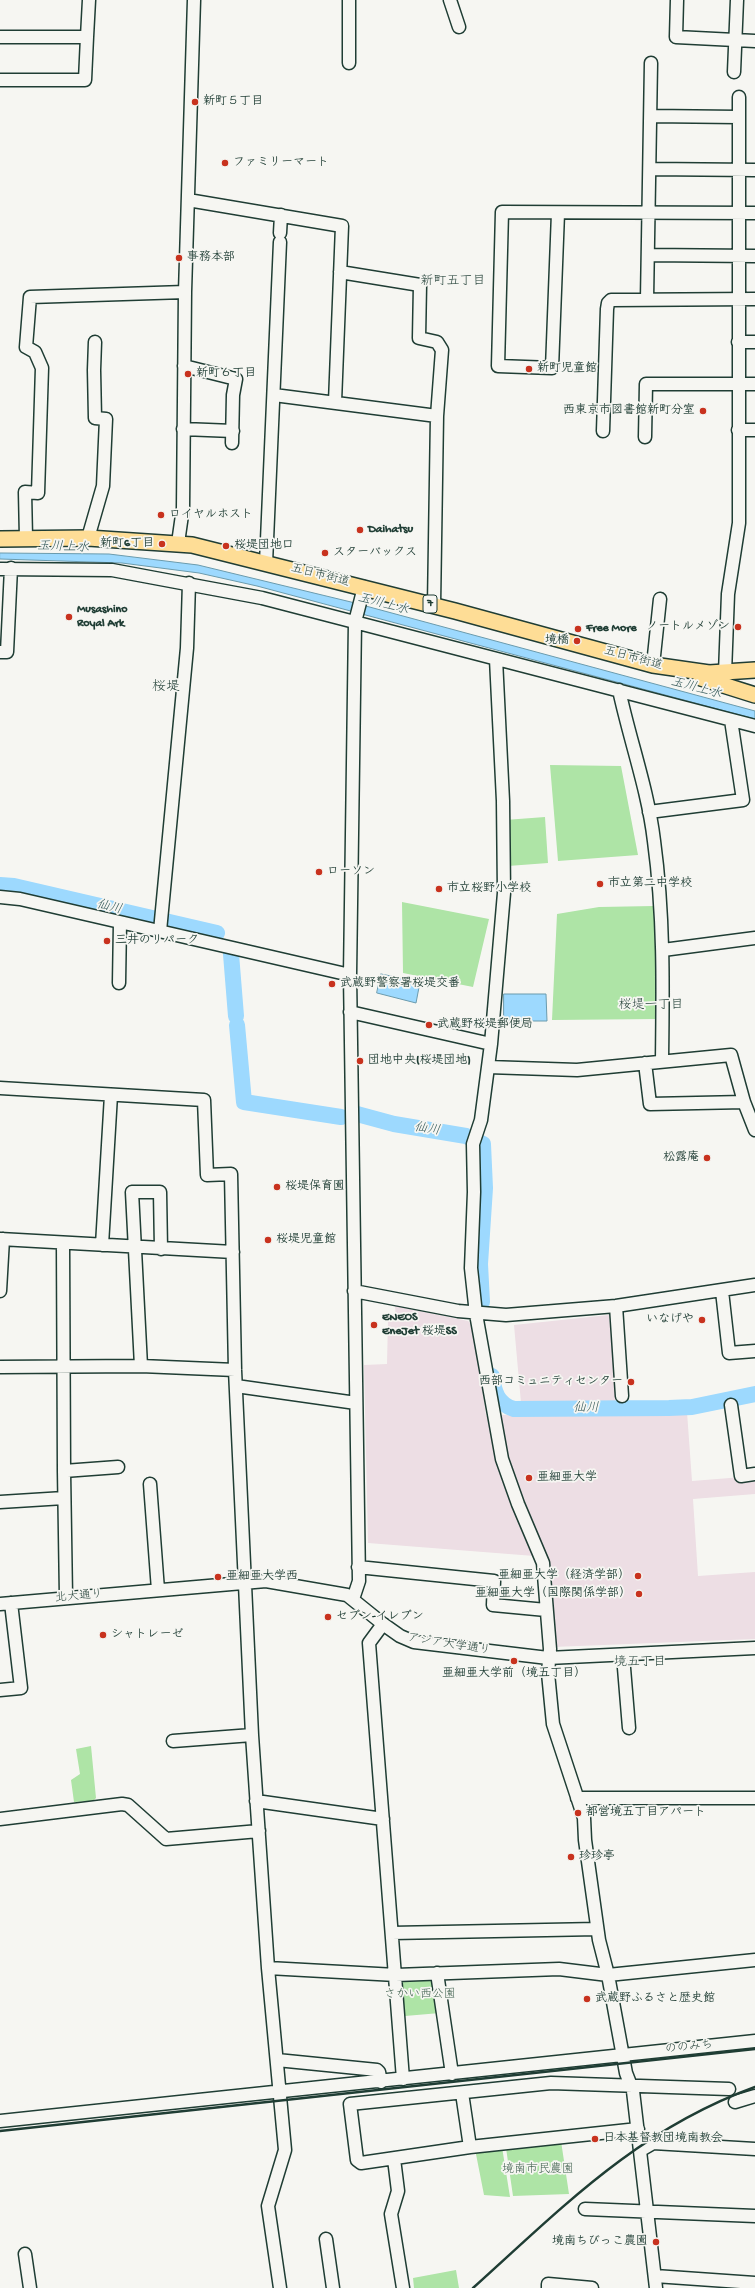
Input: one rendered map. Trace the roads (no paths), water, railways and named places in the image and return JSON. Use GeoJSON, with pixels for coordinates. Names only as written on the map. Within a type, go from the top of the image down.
{"type":"FeatureCollection","features":[{"type":"Feature","properties":{"kind":"main road","name":"五日市街道"},"geometry":{"type":"LineString","coordinates":[[0,539],[88,538],[178,543],[266,563],[363,592],[434,606],[653,665],[680,670],[755,695]]}},
{"type":"Feature","properties":{"kind":"main road","name":"五日市街道"},"geometry":{"type":"LineString","coordinates":[[680,670],[731,672],[755,670]]}},
{"type":"Feature","properties":{"kind":"main road"},"geometry":{"type":"LineString","coordinates":[[731,672],[755,680]]}},
{"type":"Feature","properties":{"kind":"street"},"geometry":{"type":"LineString","coordinates":[[0,80],[84,80],[88,0]]}},
{"type":"Feature","properties":{"kind":"street"},"geometry":{"type":"LineString","coordinates":[[178,543],[183,508],[185,292],[194,0]]}},
{"type":"Feature","properties":{"kind":"street"},"geometry":{"type":"LineString","coordinates":[[349,0],[349,63]]}},
{"type":"Feature","properties":{"kind":"street"},"geometry":{"type":"LineString","coordinates":[[450,0],[459,27]]}},
{"type":"Feature","properties":{"kind":"street"},"geometry":{"type":"LineString","coordinates":[[677,0],[676,37],[755,41]]}},
{"type":"Feature","properties":{"kind":"street"},"geometry":{"type":"LineString","coordinates":[[734,72],[737,0]]}},
{"type":"Feature","properties":{"kind":"street"},"geometry":{"type":"LineString","coordinates":[[0,37],[87,37]]}},
{"type":"Feature","properties":{"kind":"street"},"geometry":{"type":"LineString","coordinates":[[647,299],[651,63]]}},
{"type":"Feature","properties":{"kind":"street"},"geometry":{"type":"LineString","coordinates":[[731,672],[728,594],[739,524],[739,97]]}},
{"type":"Feature","properties":{"kind":"street"},"geometry":{"type":"LineString","coordinates":[[651,116],[738,117]]}},
{"type":"Feature","properties":{"kind":"street"},"geometry":{"type":"LineString","coordinates":[[650,169],[755,170]]}},
{"type":"Feature","properties":{"kind":"street"},"geometry":{"type":"LineString","coordinates":[[188,200],[342,226],[335,402]]}},
{"type":"Feature","properties":{"kind":"street"},"geometry":{"type":"LineString","coordinates":[[558,213],[552,368],[498,366],[502,212],[755,213]]}},
{"type":"Feature","properties":{"kind":"street"},"geometry":{"type":"LineString","coordinates":[[266,563],[281,215]]}},
{"type":"Feature","properties":{"kind":"street"},"geometry":{"type":"LineString","coordinates":[[648,255],[755,256]]}},
{"type":"Feature","properties":{"kind":"street"},"geometry":{"type":"LineString","coordinates":[[340,272],[420,285],[419,338],[437,342],[442,350],[437,416],[434,606]]}},
{"type":"Feature","properties":{"kind":"street"},"geometry":{"type":"LineString","coordinates":[[26,538],[25,492],[38,493],[42,368],[34,352],[26,347],[30,297],[185,292]]}},
{"type":"Feature","properties":{"kind":"street"},"geometry":{"type":"LineString","coordinates":[[603,432],[608,303],[611,300],[755,298]]}},
{"type":"Feature","properties":{"kind":"street"},"geometry":{"type":"LineString","coordinates":[[88,538],[104,486],[106,419],[95,418],[95,342]]}},
{"type":"Feature","properties":{"kind":"street"},"geometry":{"type":"LineString","coordinates":[[738,342],[755,342]]}},
{"type":"Feature","properties":{"kind":"street"},"geometry":{"type":"LineString","coordinates":[[183,429],[232,437],[236,379],[184,366]]}},
{"type":"Feature","properties":{"kind":"street"},"geometry":{"type":"LineString","coordinates":[[645,437],[646,384],[755,384]]}},
{"type":"Feature","properties":{"kind":"street"},"geometry":{"type":"LineString","coordinates":[[274,395],[437,416]]}},
{"type":"Feature","properties":{"kind":"street"},"geometry":{"type":"LineString","coordinates":[[738,430],[755,430]]}},
{"type":"Feature","properties":{"kind":"street"},"geometry":{"type":"LineString","coordinates":[[0,652],[7,652],[5,568],[112,570],[189,583],[356,620],[496,659],[755,726]]}},
{"type":"Feature","properties":{"kind":"street"},"geometry":{"type":"LineString","coordinates":[[161,922],[187,648],[189,583]]}},
{"type":"Feature","properties":{"kind":"street"},"geometry":{"type":"LineString","coordinates":[[352,1599],[358,1587],[358,1567],[350,975],[356,620],[363,592]]}},
{"type":"Feature","properties":{"kind":"street"},"geometry":{"type":"LineString","coordinates":[[653,665],[660,599]]}},
{"type":"Feature","properties":{"kind":"street"},"geometry":{"type":"LineString","coordinates":[[496,659],[503,801],[504,893],[491,1044],[478,1133],[473,1144],[474,1192],[471,1268],[476,1314],[502,1459],[518,1504],[543,1562],[550,1649],[548,1658],[553,1724],[584,1818],[586,1846],[597,1929],[608,1975],[630,2087],[633,2091],[656,2282],[755,2283]]}},
{"type":"Feature","properties":{"kind":"street"},"geometry":{"type":"LineString","coordinates":[[619,690],[649,812],[655,848],[663,950],[662,1060]]}},
{"type":"Feature","properties":{"kind":"street"},"geometry":{"type":"LineString","coordinates":[[649,812],[743,800],[732,720]]}},
{"type":"Feature","properties":{"kind":"street"},"geometry":{"type":"LineString","coordinates":[[0,897],[20,899],[120,923],[161,922],[350,975]]}},
{"type":"Feature","properties":{"kind":"street"},"geometry":{"type":"LineString","coordinates":[[119,983],[120,923]]}},
{"type":"Feature","properties":{"kind":"street"},"geometry":{"type":"LineString","coordinates":[[663,950],[755,938]]}},
{"type":"Feature","properties":{"kind":"street"},"geometry":{"type":"LineString","coordinates":[[350,1012],[491,1044]]}},
{"type":"Feature","properties":{"kind":"street"},"geometry":{"type":"LineString","coordinates":[[488,1067],[577,1070],[662,1060],[731,1055],[744,1102],[755,1130]]}},
{"type":"Feature","properties":{"kind":"street"},"geometry":{"type":"LineString","coordinates":[[645,1063],[650,1104],[744,1102]]}},
{"type":"Feature","properties":{"kind":"street"},"geometry":{"type":"LineString","coordinates":[[0,1088],[204,1100],[207,1175],[231,1174],[235,1370],[246,1568],[244,1582],[252,1734],[268,1968],[285,2150],[268,2206],[280,2288]]}},
{"type":"Feature","properties":{"kind":"street"},"geometry":{"type":"LineString","coordinates":[[102,1245],[110,1095]]}},
{"type":"Feature","properties":{"kind":"street"},"geometry":{"type":"LineString","coordinates":[[141,1366],[132,1192],[160,1192],[161,1249]]}},
{"type":"Feature","properties":{"kind":"street"},"geometry":{"type":"LineString","coordinates":[[0,1291],[1,1239],[233,1252]]}},
{"type":"Feature","properties":{"kind":"street"},"geometry":{"type":"LineString","coordinates":[[63,1243],[66,1598]]}},
{"type":"Feature","properties":{"kind":"street"},"geometry":{"type":"LineString","coordinates":[[354,1290],[476,1314],[533,1313],[616,1306],[755,1285]]}},
{"type":"Feature","properties":{"kind":"street"},"geometry":{"type":"LineString","coordinates":[[722,1291],[729,1352],[755,1351]]}},
{"type":"Feature","properties":{"kind":"street"},"geometry":{"type":"LineString","coordinates":[[616,1306],[622,1396]]}},
{"type":"Feature","properties":{"kind":"street"},"geometry":{"type":"LineString","coordinates":[[0,1367],[141,1366],[235,1370]]}},
{"type":"Feature","properties":{"kind":"street"},"geometry":{"type":"LineString","coordinates":[[236,1386],[356,1403]]}},
{"type":"Feature","properties":{"kind":"street"},"geometry":{"type":"LineString","coordinates":[[732,1405],[741,1476],[755,1474]]}},
{"type":"Feature","properties":{"kind":"street"},"geometry":{"type":"LineString","coordinates":[[64,1471],[118,1467]]}},
{"type":"Feature","properties":{"kind":"street"},"geometry":{"type":"LineString","coordinates":[[150,1484],[158,1590]]}},
{"type":"Feature","properties":{"kind":"street"},"geometry":{"type":"LineString","coordinates":[[0,1502],[64,1498]]}},
{"type":"Feature","properties":{"kind":"street"},"geometry":{"type":"LineString","coordinates":[[358,1567],[494,1580],[493,1605],[546,1610]]}},
{"type":"Feature","properties":{"kind":"street","name":"アジア大学通り"},"geometry":{"type":"LineString","coordinates":[[158,1590],[244,1582],[266,1581],[288,1584],[339,1593],[352,1599],[400,1636],[414,1642],[548,1658],[623,1656],[755,1648]]}},
{"type":"Feature","properties":{"kind":"street","name":"北大通り"},"geometry":{"type":"LineString","coordinates":[[6,1603],[158,1590]]}},
{"type":"Feature","properties":{"kind":"street"},"geometry":{"type":"LineString","coordinates":[[0,1690],[20,1688],[6,1603]]}},
{"type":"Feature","properties":{"kind":"street"},"geometry":{"type":"LineString","coordinates":[[383,1624],[370,1643],[404,2079]]}},
{"type":"Feature","properties":{"kind":"street"},"geometry":{"type":"LineString","coordinates":[[623,1656],[629,1728]]}},
{"type":"Feature","properties":{"kind":"street"},"geometry":{"type":"LineString","coordinates":[[173,1741],[252,1734]]}},
{"type":"Feature","properties":{"kind":"street"},"geometry":{"type":"LineString","coordinates":[[577,1798],[755,1798]]}},
{"type":"Feature","properties":{"kind":"street"},"geometry":{"type":"LineString","coordinates":[[256,1801],[383,1819]]}},
{"type":"Feature","properties":{"kind":"street"},"geometry":{"type":"LineString","coordinates":[[0,1818],[122,1804],[128,1805],[166,1839],[259,1831]]}},
{"type":"Feature","properties":{"kind":"street"},"geometry":{"type":"LineString","coordinates":[[392,1933],[597,1929]]}},
{"type":"Feature","properties":{"kind":"street"},"geometry":{"type":"LineString","coordinates":[[268,1968],[396,1975],[559,1969],[608,1975],[755,1960]]}},
{"type":"Feature","properties":{"kind":"street"},"geometry":{"type":"LineString","coordinates":[[437,1974],[452,2074]]}},
{"type":"Feature","properties":{"kind":"street","name":"ののみち"},"geometry":{"type":"LineString","coordinates":[[0,2121],[381,2082],[755,2041]]}},
{"type":"Feature","properties":{"kind":"street"},"geometry":{"type":"LineString","coordinates":[[277,2060],[377,2070],[379,2072],[381,2082]]}},
{"type":"Feature","properties":{"kind":"street"},"geometry":{"type":"LineString","coordinates":[[638,2129],[470,2147],[361,2163],[357,2160],[350,2104],[551,2083],[729,2090]]}},
{"type":"Feature","properties":{"kind":"street"},"geometry":{"type":"LineString","coordinates":[[462,2092],[470,2147]]}},
{"type":"Feature","properties":{"kind":"street"},"geometry":{"type":"LineString","coordinates":[[735,2102],[755,2096]]}},
{"type":"Feature","properties":{"kind":"street"},"geometry":{"type":"LineString","coordinates":[[641,2150],[653,2143],[755,2149]]}},
{"type":"Feature","properties":{"kind":"street"},"geometry":{"type":"LineString","coordinates":[[394,2159],[398,2191],[390,2214],[403,2288]]}},
{"type":"Feature","properties":{"kind":"street"},"geometry":{"type":"LineString","coordinates":[[585,2209],[755,2216]]}},
{"type":"Feature","properties":{"kind":"street"},"geometry":{"type":"LineString","coordinates":[[326,2239],[333,2288]]}},
{"type":"Feature","properties":{"kind":"street"},"geometry":{"type":"LineString","coordinates":[[25,2254],[30,2288]]}},
{"type":"Feature","properties":{"kind":"street"},"geometry":{"type":"LineString","coordinates":[[548,2288],[548,2284],[592,2288]]}},
{"type":"Feature","properties":{"kind":"water"},"geometry":{"type":"Polygon","coordinates":[[[0,553],[109,554],[198,565],[351,602],[755,711],[755,719],[257,586],[199,573],[122,563],[0,559],[0,553]]]}},
{"type":"Feature","properties":{"kind":"water"},"geometry":{"type":"Polygon","coordinates":[[[381,974],[420,982],[416,1003],[377,993],[381,974]]]}},
{"type":"Feature","properties":{"kind":"water"},"geometry":{"type":"Polygon","coordinates":[[[504,994],[546,994],[547,1021],[504,1021],[504,994]]]}},
{"type":"Feature","properties":{"kind":"waterway","name":"仙川"},"geometry":{"type":"LineString","coordinates":[[0,885],[14,886],[217,933]]}},
{"type":"Feature","properties":{"kind":"waterway","name":"仙川"},"geometry":{"type":"LineString","coordinates":[[231,954],[236,1016]]}},
{"type":"Feature","properties":{"kind":"waterway","name":"仙川"},"geometry":{"type":"LineString","coordinates":[[237,1025],[244,1102],[341,1117]]}},
{"type":"Feature","properties":{"kind":"waterway","name":"仙川"},"geometry":{"type":"LineString","coordinates":[[357,1114],[394,1124],[466,1136],[483,1144],[485,1188],[480,1264],[482,1302]]}},
{"type":"Feature","properties":{"kind":"waterway","name":"仙川"},"geometry":{"type":"LineString","coordinates":[[492,1376],[497,1396],[504,1404],[514,1409],[692,1407],[755,1394]]}},
{"type":"Feature","properties":{"kind":"railway"},"geometry":{"type":"LineString","coordinates":[[0,2131],[755,2049]]}},
{"type":"Feature","properties":{"kind":"railway"},"geometry":{"type":"LineString","coordinates":[[473,2288],[571,2200],[638,2148],[674,2125],[713,2105],[755,2087]]}},
{"type":"Feature","properties":{"kind":"place","name":"新町５丁目"},"geometry":{"type":"Point","coordinates":[195,102]}},
{"type":"Feature","properties":{"kind":"place","name":"ファミリーマート"},"geometry":{"type":"Point","coordinates":[225,163]}},
{"type":"Feature","properties":{"kind":"place","name":"事務本部"},"geometry":{"type":"Point","coordinates":[179,258]}},
{"type":"Feature","properties":{"kind":"place","name":"新町児童館"},"geometry":{"type":"Point","coordinates":[529,369]}},
{"type":"Feature","properties":{"kind":"place","name":"新町６丁目"},"geometry":{"type":"Point","coordinates":[188,374]}},
{"type":"Feature","properties":{"kind":"place","name":"西東京市図書館新町分室"},"geometry":{"type":"Point","coordinates":[703,411]}},
{"type":"Feature","properties":{"kind":"place","name":"ロイヤルホスト"},"geometry":{"type":"Point","coordinates":[161,515]}},
{"type":"Feature","properties":{"kind":"place","name":"Daihatsu"},"geometry":{"type":"Point","coordinates":[360,530]}},
{"type":"Feature","properties":{"kind":"place","name":"新町6丁目"},"geometry":{"type":"Point","coordinates":[162,544]}},
{"type":"Feature","properties":{"kind":"place","name":"桜堤団地口"},"geometry":{"type":"Point","coordinates":[226,546]}},
{"type":"Feature","properties":{"kind":"place","name":"スターバックス"},"geometry":{"type":"Point","coordinates":[325,553]}},
{"type":"Feature","properties":{"kind":"place","name":"Musashino Royal Ark"},"geometry":{"type":"Point","coordinates":[69,617]}},
{"type":"Feature","properties":{"kind":"place","name":"ノートルメゾン"},"geometry":{"type":"Point","coordinates":[738,627]}},
{"type":"Feature","properties":{"kind":"place","name":"Free More"},"geometry":{"type":"Point","coordinates":[578,629]}},
{"type":"Feature","properties":{"kind":"place","name":"境橋"},"geometry":{"type":"Point","coordinates":[577,641]}},
{"type":"Feature","properties":{"kind":"place","name":"ローソン"},"geometry":{"type":"Point","coordinates":[319,872]}},
{"type":"Feature","properties":{"kind":"place","name":"市立第二中学校"},"geometry":{"type":"Point","coordinates":[600,884]}},
{"type":"Feature","properties":{"kind":"place","name":"市立桜野小学校"},"geometry":{"type":"Point","coordinates":[439,889]}},
{"type":"Feature","properties":{"kind":"place","name":"三井のリパーク"},"geometry":{"type":"Point","coordinates":[107,941]}},
{"type":"Feature","properties":{"kind":"place","name":"武蔵野警察署桜堤交番"},"geometry":{"type":"Point","coordinates":[332,984]}},
{"type":"Feature","properties":{"kind":"place","name":"武蔵野桜堤郵便局"},"geometry":{"type":"Point","coordinates":[429,1025]}},
{"type":"Feature","properties":{"kind":"place","name":"団地中央(桜堤団地)"},"geometry":{"type":"Point","coordinates":[360,1061]}},
{"type":"Feature","properties":{"kind":"place","name":"松露庵"},"geometry":{"type":"Point","coordinates":[707,1158]}},
{"type":"Feature","properties":{"kind":"place","name":"桜堤保育園"},"geometry":{"type":"Point","coordinates":[277,1187]}},
{"type":"Feature","properties":{"kind":"place","name":"桜堤児童館"},"geometry":{"type":"Point","coordinates":[268,1240]}},
{"type":"Feature","properties":{"kind":"place","name":"いなげや"},"geometry":{"type":"Point","coordinates":[702,1320]}},
{"type":"Feature","properties":{"kind":"place","name":"ENEOS EneJet 桜堤SS"},"geometry":{"type":"Point","coordinates":[374,1325]}},
{"type":"Feature","properties":{"kind":"place","name":"西部コミュニティセンター"},"geometry":{"type":"Point","coordinates":[631,1382]}},
{"type":"Feature","properties":{"kind":"place","name":"亜細亜大学"},"geometry":{"type":"Point","coordinates":[529,1478]}},
{"type":"Feature","properties":{"kind":"place","name":"亜細亜大学（経済学部）"},"geometry":{"type":"Point","coordinates":[638,1576]}},
{"type":"Feature","properties":{"kind":"place","name":"亜細亜大学西"},"geometry":{"type":"Point","coordinates":[218,1577]}},
{"type":"Feature","properties":{"kind":"place","name":"亜細亜大学（国際関係学部）"},"geometry":{"type":"Point","coordinates":[639,1594]}},
{"type":"Feature","properties":{"kind":"place","name":"セブン-イレブン"},"geometry":{"type":"Point","coordinates":[328,1617]}},
{"type":"Feature","properties":{"kind":"place","name":"シャトレーゼ"},"geometry":{"type":"Point","coordinates":[103,1635]}},
{"type":"Feature","properties":{"kind":"place","name":"亜細亜大学前（境五丁目）"},"geometry":{"type":"Point","coordinates":[514,1661]}},
{"type":"Feature","properties":{"kind":"place","name":"都営境五丁目アパート"},"geometry":{"type":"Point","coordinates":[578,1813]}},
{"type":"Feature","properties":{"kind":"place","name":"珍珍亭"},"geometry":{"type":"Point","coordinates":[571,1857]}},
{"type":"Feature","properties":{"kind":"place","name":"武蔵野ふるさと歴史館"},"geometry":{"type":"Point","coordinates":[587,1999]}},
{"type":"Feature","properties":{"kind":"place","name":"日本基督教団境南教会"},"geometry":{"type":"Point","coordinates":[595,2139]}},
{"type":"Feature","properties":{"kind":"place","name":"境南ちびっこ農園"},"geometry":{"type":"Point","coordinates":[656,2242]}},
{"type":"Feature","properties":{"kind":"district","name":"新町五丁目"},"geometry":{"type":"Point","coordinates":[453,282]}},
{"type":"Feature","properties":{"kind":"district","name":"桜堤"},"geometry":{"type":"Point","coordinates":[166,688]}},
{"type":"Feature","properties":{"kind":"district","name":"桜堤一丁目"},"geometry":{"type":"Point","coordinates":[651,1006]}},
{"type":"Feature","properties":{"kind":"district","name":"境五丁目"},"geometry":{"type":"Point","coordinates":[640,1663]}},
{"type":"Feature","properties":{"kind":"water label","name":"玉川上水"},"geometry":{"type":"Point","coordinates":[63,548]}},
{"type":"Feature","properties":{"kind":"water label","name":"玉川上水"},"geometry":{"type":"Point","coordinates":[383,605]}},
{"type":"Feature","properties":{"kind":"water label","name":"玉川上水"},"geometry":{"type":"Point","coordinates":[696,689]}},
{"type":"Feature","properties":{"kind":"park label","name":"さかい西公園"},"geometry":{"type":"Point","coordinates":[420,1995]}},
{"type":"Feature","properties":{"kind":"park label","name":"境南市民農園"},"geometry":{"type":"Point","coordinates":[538,2170]}}]}
